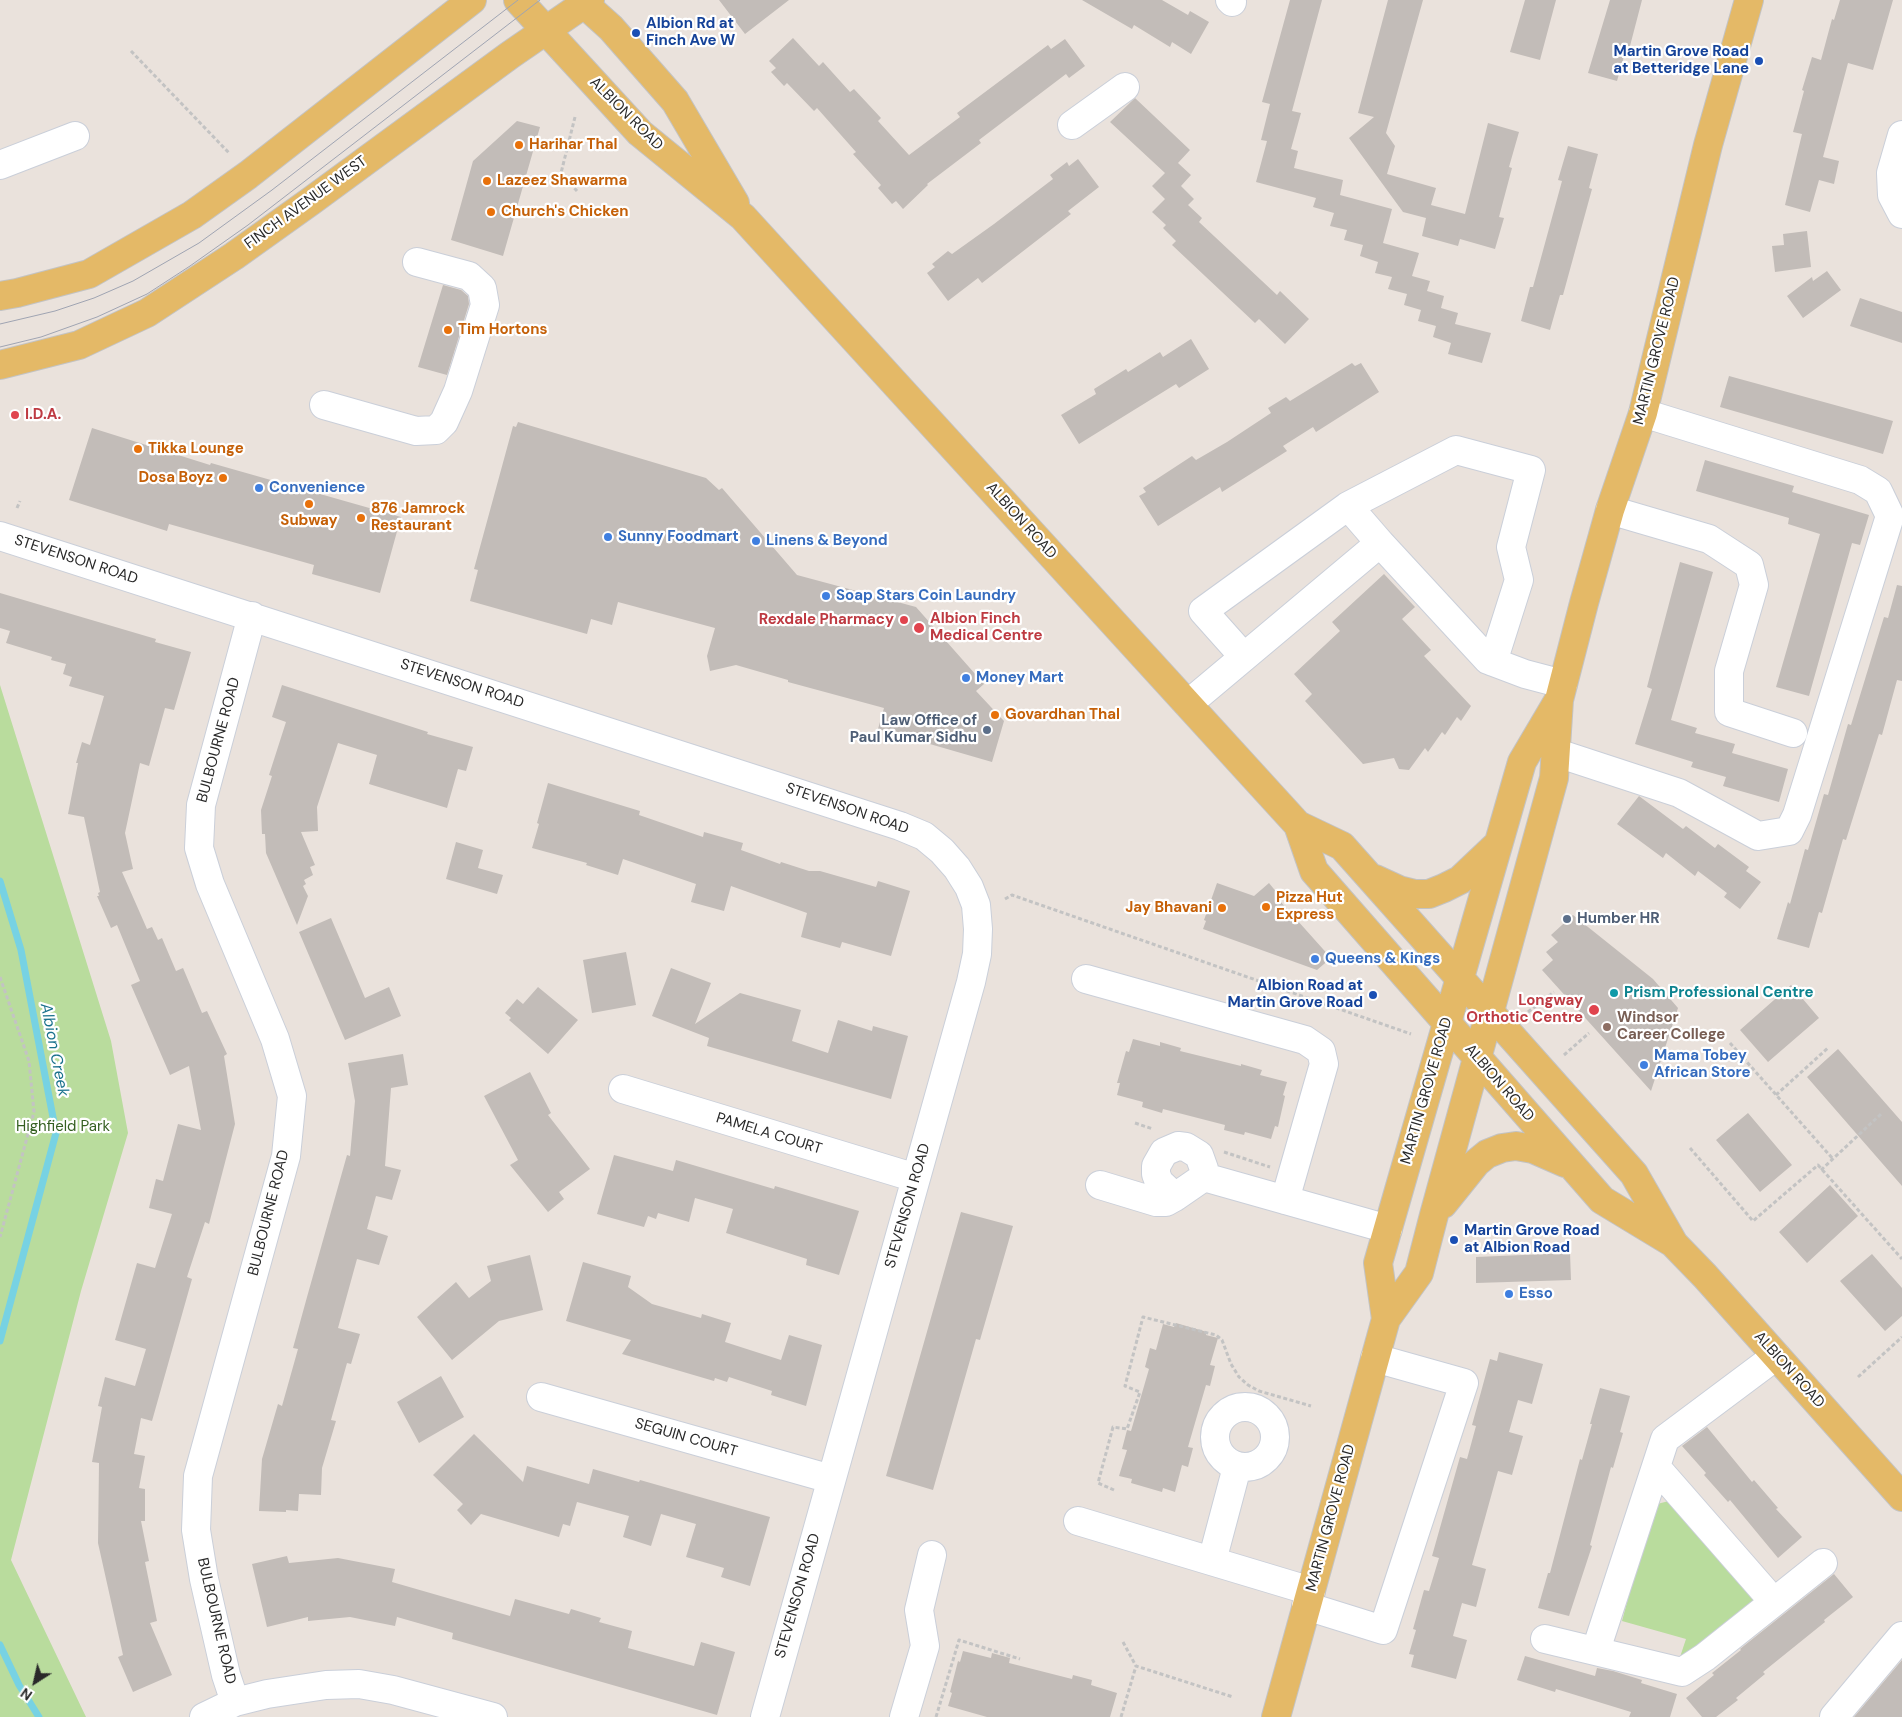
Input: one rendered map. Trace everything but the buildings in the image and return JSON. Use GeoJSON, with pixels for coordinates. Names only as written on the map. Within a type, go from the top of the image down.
{"type":"FeatureCollection","features":[{"type":"Feature","properties":{"kind":"main road"},"geometry":{"type":"LineString","coordinates":[[0,296],[89,274],[192,215],[248,175],[472,0]]}},
{"type":"Feature","properties":{"kind":"main road","name":"ALBION ROAD"},"geometry":{"type":"LineString","coordinates":[[518,0],[640,133],[744,217],[1298,825],[1342,846],[1634,1174],[1674,1244],[1902,1497]]}},
{"type":"Feature","properties":{"kind":"main road","name":"MARTIN GROVE ROAD"},"geometry":{"type":"LineString","coordinates":[[1276,1717],[1386,1319],[1418,1273],[1478,1058],[1554,778],[1561,692],[1610,510],[1642,413],[1708,145],[1749,0]]}},
{"type":"Feature","properties":{"kind":"main road","name":"ALBION ROAD"},"geometry":{"type":"LineString","coordinates":[[585,2],[611,28],[675,101],[744,217]]}},
{"type":"Feature","properties":{"kind":"main road","name":"FINCH AVENUE WEST"},"geometry":{"type":"LineString","coordinates":[[0,365],[79,345],[148,313],[234,256],[585,2]]}},
{"type":"Feature","properties":{"kind":"main road","name":"MARTIN GROVE ROAD"},"geometry":{"type":"LineString","coordinates":[[1386,1319],[1378,1263],[1522,762],[1561,692]]}},
{"type":"Feature","properties":{"kind":"main road","name":"ALBION ROAD"},"geometry":{"type":"LineString","coordinates":[[1298,825],[1314,871],[1602,1200],[1674,1244]]}},
{"type":"Feature","properties":{"kind":"main road"},"geometry":{"type":"LineString","coordinates":[[1366,872],[1383,883],[1399,890],[1415,894],[1429,894],[1460,880],[1498,844]]}},
{"type":"Feature","properties":{"kind":"main road"},"geometry":{"type":"LineString","coordinates":[[1434,1215],[1476,1163],[1487,1154],[1502,1148],[1516,1146],[1533,1148],[1572,1166]]}},
{"type":"Feature","properties":{"kind":"street"},"geometry":{"type":"LineString","coordinates":[[1072,125],[1125,87]]}},
{"type":"Feature","properties":{"kind":"street"},"geometry":{"type":"LineString","coordinates":[[1902,135],[1891,173],[1892,195],[1902,214]]}},
{"type":"Feature","properties":{"kind":"street"},"geometry":{"type":"LineString","coordinates":[[0,165],[75,136]]}},
{"type":"Feature","properties":{"kind":"street"},"geometry":{"type":"LineString","coordinates":[[324,405],[416,431],[436,430],[444,422],[458,391],[485,305],[482,288],[469,276],[417,262]]}},
{"type":"Feature","properties":{"kind":"street"},"geometry":{"type":"LineString","coordinates":[[1557,753],[1679,793],[1758,836],[1789,831],[1797,815],[1890,516],[1878,491],[1860,480],[1642,413]]}},
{"type":"Feature","properties":{"kind":"street"},"geometry":{"type":"LineString","coordinates":[[1244,657],[1203,610],[1348,506],[1456,450],[1531,470],[1511,547],[1519,580],[1493,662]]}},
{"type":"Feature","properties":{"kind":"street"},"geometry":{"type":"LineString","coordinates":[[1348,506],[1488,660],[1525,674],[1561,692]]}},
{"type":"Feature","properties":{"kind":"street"},"geometry":{"type":"LineString","coordinates":[[1610,510],[1709,540],[1749,565],[1754,585],[1730,671],[1729,712],[1794,734]]}},
{"type":"Feature","properties":{"kind":"street","name":"STEVENSON ROAD"},"geometry":{"type":"LineString","coordinates":[[0,536],[900,826],[924,836],[942,851],[957,868],[969,887],[976,905],[978,928],[977,954],[971,982],[765,1717]]}},
{"type":"Feature","properties":{"kind":"street"},"geometry":{"type":"LineString","coordinates":[[1188,704],[1380,543]]}},
{"type":"Feature","properties":{"kind":"street","name":"BULBOURNE ROAD"},"geometry":{"type":"LineString","coordinates":[[236,1702],[226,1675],[204,1579],[196,1530],[198,1476],[286,1156],[292,1096],[275,1039],[210,884],[199,848],[201,805],[252,616]]}},
{"type":"Feature","properties":{"kind":"street"},"geometry":{"type":"LineString","coordinates":[[1086,980],[1304,1040],[1321,1051],[1324,1064],[1289,1188]]}},
{"type":"Feature","properties":{"kind":"street","name":"PAMELA COURT"},"geometry":{"type":"LineString","coordinates":[[623,1089],[916,1178]]}},
{"type":"Feature","properties":{"kind":"street"},"geometry":{"type":"LineString","coordinates":[[1175,1197],[1158,1182],[1156,1174],[1156,1166],[1164,1152],[1178,1146],[1193,1150],[1203,1162],[1204,1177]]}},
{"type":"Feature","properties":{"kind":"street"},"geometry":{"type":"LineString","coordinates":[[1100,1185],[1156,1202],[1166,1202],[1204,1177],[1289,1188],[1388,1229]]}},
{"type":"Feature","properties":{"kind":"street"},"geometry":{"type":"LineString","coordinates":[[1596,1650],[1665,1439],[1776,1356]]}},
{"type":"Feature","properties":{"kind":"street"},"geometry":{"type":"LineString","coordinates":[[1078,1521],[1212,1561],[1383,1630],[1464,1382],[1375,1358]]}},
{"type":"Feature","properties":{"kind":"street","name":"SEGUIN COURT"},"geometry":{"type":"LineString","coordinates":[[541,1397],[831,1479]]}},
{"type":"Feature","properties":{"kind":"street"},"geometry":{"type":"LineString","coordinates":[[1212,1561],[1237,1467]]}},
{"type":"Feature","properties":{"kind":"street"},"geometry":{"type":"LineString","coordinates":[[1656,1467],[1774,1602]]}},
{"type":"Feature","properties":{"kind":"street"},"geometry":{"type":"LineString","coordinates":[[904,1717],[924,1646],[919,1610],[932,1555]]}},
{"type":"Feature","properties":{"kind":"street"},"geometry":{"type":"LineString","coordinates":[[1545,1639],[1682,1672],[1705,1657],[1823,1563]]}},
{"type":"Feature","properties":{"kind":"street"},"geometry":{"type":"LineString","coordinates":[[1834,1717],[1902,1636]]}},
{"type":"Feature","properties":{"kind":"street"},"geometry":{"type":"LineString","coordinates":[[204,1717],[236,1702],[294,1689],[326,1685],[359,1684],[393,1690],[456,1712],[493,1717]]}},
{"type":"Feature","properties":{"kind":"path"},"geometry":{"type":"LineString","coordinates":[[131,51],[230,154]]}},
{"type":"Feature","properties":{"kind":"path"},"geometry":{"type":"LineString","coordinates":[[576,117],[562,173],[577,191]]}},
{"type":"Feature","properties":{"kind":"path"},"geometry":{"type":"LineString","coordinates":[[17,508],[20,502]]}},
{"type":"Feature","properties":{"kind":"path"},"geometry":{"type":"LineString","coordinates":[[1005,900],[1012,895],[1411,1034]]}},
{"type":"Feature","properties":{"kind":"path"},"geometry":{"type":"LineString","coordinates":[[0,977],[29,1060],[34,1112],[0,1237]]}},
{"type":"Feature","properties":{"kind":"path"},"geometry":{"type":"LineString","coordinates":[[1528,1012],[1554,992]]}},
{"type":"Feature","properties":{"kind":"path"},"geometry":{"type":"LineString","coordinates":[[1564,1055],[1589,1033]]}},
{"type":"Feature","properties":{"kind":"path"},"geometry":{"type":"LineString","coordinates":[[1730,1043],[1832,1159]]}},
{"type":"Feature","properties":{"kind":"path"},"geometry":{"type":"LineString","coordinates":[[1776,1095],[1829,1047]]}},
{"type":"Feature","properties":{"kind":"path"},"geometry":{"type":"LineString","coordinates":[[1821,1170],[1881,1114]]}},
{"type":"Feature","properties":{"kind":"path"},"geometry":{"type":"LineString","coordinates":[[1135,1123],[1162,1132]]}},
{"type":"Feature","properties":{"kind":"path"},"geometry":{"type":"LineString","coordinates":[[1690,1148],[1753,1220],[1818,1165],[1902,1259]]}},
{"type":"Feature","properties":{"kind":"path"},"geometry":{"type":"LineString","coordinates":[[1215,1149],[1289,1188]]}},
{"type":"Feature","properties":{"kind":"path"},"geometry":{"type":"LineString","coordinates":[[1114,1490],[1098,1483],[1113,1427],[1128,1429],[1140,1392],[1125,1386],[1142,1317],[1216,1335],[1222,1340],[1231,1364],[1239,1377],[1248,1386],[1311,1406]]}},
{"type":"Feature","properties":{"kind":"path"},"geometry":{"type":"LineString","coordinates":[[1858,1378],[1902,1337]]}},
{"type":"Feature","properties":{"kind":"path"},"geometry":{"type":"LineString","coordinates":[[936,1717],[959,1640],[1020,1659]]}},
{"type":"Feature","properties":{"kind":"path"},"geometry":{"type":"LineString","coordinates":[[1123,1642],[1136,1666],[1233,1697]]}},
{"type":"Feature","properties":{"kind":"path"},"geometry":{"type":"LineString","coordinates":[[1121,1717],[1136,1666]]}},
{"type":"Feature","properties":{"kind":"green space","name":"Highfield Park"},"geometry":{"type":"Polygon","coordinates":[[[0,685],[111,1041],[128,1133],[81,1291],[11,1560],[86,1717],[0,1717],[0,685]]]}},
{"type":"Feature","properties":{"kind":"green space"},"geometry":{"type":"Polygon","coordinates":[[[1669,1501],[1756,1602],[1696,1652],[1680,1657],[1686,1639],[1622,1621],[1653,1505],[1669,1501]]]}},
{"type":"Feature","properties":{"kind":"waterway","name":"Albion Creek"},"geometry":{"type":"LineString","coordinates":[[0,881],[21,950],[56,1133],[0,1341]]}},
{"type":"Feature","properties":{"kind":"waterway","name":"Albion Creek"},"geometry":{"type":"LineString","coordinates":[[0,1645],[19,1685],[39,1717]]}},
{"type":"Feature","properties":{"kind":"tram line"},"geometry":{"type":"LineString","coordinates":[[0,324],[55,311],[94,298],[133,281],[199,243],[272,190],[518,0]]}},
{"type":"Feature","properties":{"kind":"tram line"},"geometry":{"type":"LineString","coordinates":[[0,347],[41,337],[97,317],[147,294],[248,225],[540,0]]}},
{"type":"Feature","properties":{"kind":"place","name":"Albion Rd at Finch Ave W"},"geometry":{"type":"Point","coordinates":[636,33]}},
{"type":"Feature","properties":{"kind":"place","name":"Martin Grove Road at Betteridge Lane"},"geometry":{"type":"Point","coordinates":[1759,61]}},
{"type":"Feature","properties":{"kind":"place","name":"Harihar Thal"},"geometry":{"type":"Point","coordinates":[519,145]}},
{"type":"Feature","properties":{"kind":"place","name":"Lazeez Shawarma"},"geometry":{"type":"Point","coordinates":[487,181]}},
{"type":"Feature","properties":{"kind":"place","name":"Church's Chicken"},"geometry":{"type":"Point","coordinates":[491,212]}},
{"type":"Feature","properties":{"kind":"place","name":"Tim Hortons"},"geometry":{"type":"Point","coordinates":[448,330]}},
{"type":"Feature","properties":{"kind":"place","name":"I.D.A."},"geometry":{"type":"Point","coordinates":[15,415]}},
{"type":"Feature","properties":{"kind":"place","name":"Tikka Lounge"},"geometry":{"type":"Point","coordinates":[138,449]}},
{"type":"Feature","properties":{"kind":"place","name":"Dosa Boyz"},"geometry":{"type":"Point","coordinates":[223,478]}},
{"type":"Feature","properties":{"kind":"place","name":"Convenience"},"geometry":{"type":"Point","coordinates":[259,488]}},
{"type":"Feature","properties":{"kind":"place","name":"Subway"},"geometry":{"type":"Point","coordinates":[309,504]}},
{"type":"Feature","properties":{"kind":"place","name":"876 Jamrock Restaurant"},"geometry":{"type":"Point","coordinates":[361,518]}},
{"type":"Feature","properties":{"kind":"place","name":"Sunny Foodmart"},"geometry":{"type":"Point","coordinates":[608,537]}},
{"type":"Feature","properties":{"kind":"place","name":"Linens & Beyond"},"geometry":{"type":"Point","coordinates":[756,541]}},
{"type":"Feature","properties":{"kind":"place","name":"Soap Stars Coin Laundry"},"geometry":{"type":"Point","coordinates":[826,596]}},
{"type":"Feature","properties":{"kind":"place","name":"Rexdale Pharmacy"},"geometry":{"type":"Point","coordinates":[904,620]}},
{"type":"Feature","properties":{"kind":"place","name":"Albion Finch Medical Centre"},"geometry":{"type":"Point","coordinates":[919,628]}},
{"type":"Feature","properties":{"kind":"place","name":"Money Mart"},"geometry":{"type":"Point","coordinates":[966,678]}},
{"type":"Feature","properties":{"kind":"place","name":"Govardhan Thal"},"geometry":{"type":"Point","coordinates":[995,715]}},
{"type":"Feature","properties":{"kind":"place","name":"Law Office of Paul Kumar Sidhu"},"geometry":{"type":"Point","coordinates":[987,730]}},
{"type":"Feature","properties":{"kind":"place","name":"Pizza Hut Express"},"geometry":{"type":"Point","coordinates":[1266,907]}},
{"type":"Feature","properties":{"kind":"place","name":"Jay Bhavani"},"geometry":{"type":"Point","coordinates":[1222,908]}},
{"type":"Feature","properties":{"kind":"place","name":"Humber HR"},"geometry":{"type":"Point","coordinates":[1567,919]}},
{"type":"Feature","properties":{"kind":"place","name":"Queens & Kings"},"geometry":{"type":"Point","coordinates":[1315,959]}},
{"type":"Feature","properties":{"kind":"place","name":"Prism Professional Centre"},"geometry":{"type":"Point","coordinates":[1614,993]}},
{"type":"Feature","properties":{"kind":"place","name":"Albion Road at Martin Grove Road"},"geometry":{"type":"Point","coordinates":[1373,995]}},
{"type":"Feature","properties":{"kind":"place","name":"Longway Orthotic Centre"},"geometry":{"type":"Point","coordinates":[1594,1010]}},
{"type":"Feature","properties":{"kind":"place","name":"Windsor Career College"},"geometry":{"type":"Point","coordinates":[1607,1027]}},
{"type":"Feature","properties":{"kind":"place","name":"Mama Tobey African Store"},"geometry":{"type":"Point","coordinates":[1644,1065]}},
{"type":"Feature","properties":{"kind":"place","name":"Martin Grove Road at Albion Road"},"geometry":{"type":"Point","coordinates":[1454,1240]}},
{"type":"Feature","properties":{"kind":"place","name":"Esso"},"geometry":{"type":"Point","coordinates":[1509,1294]}}]}
